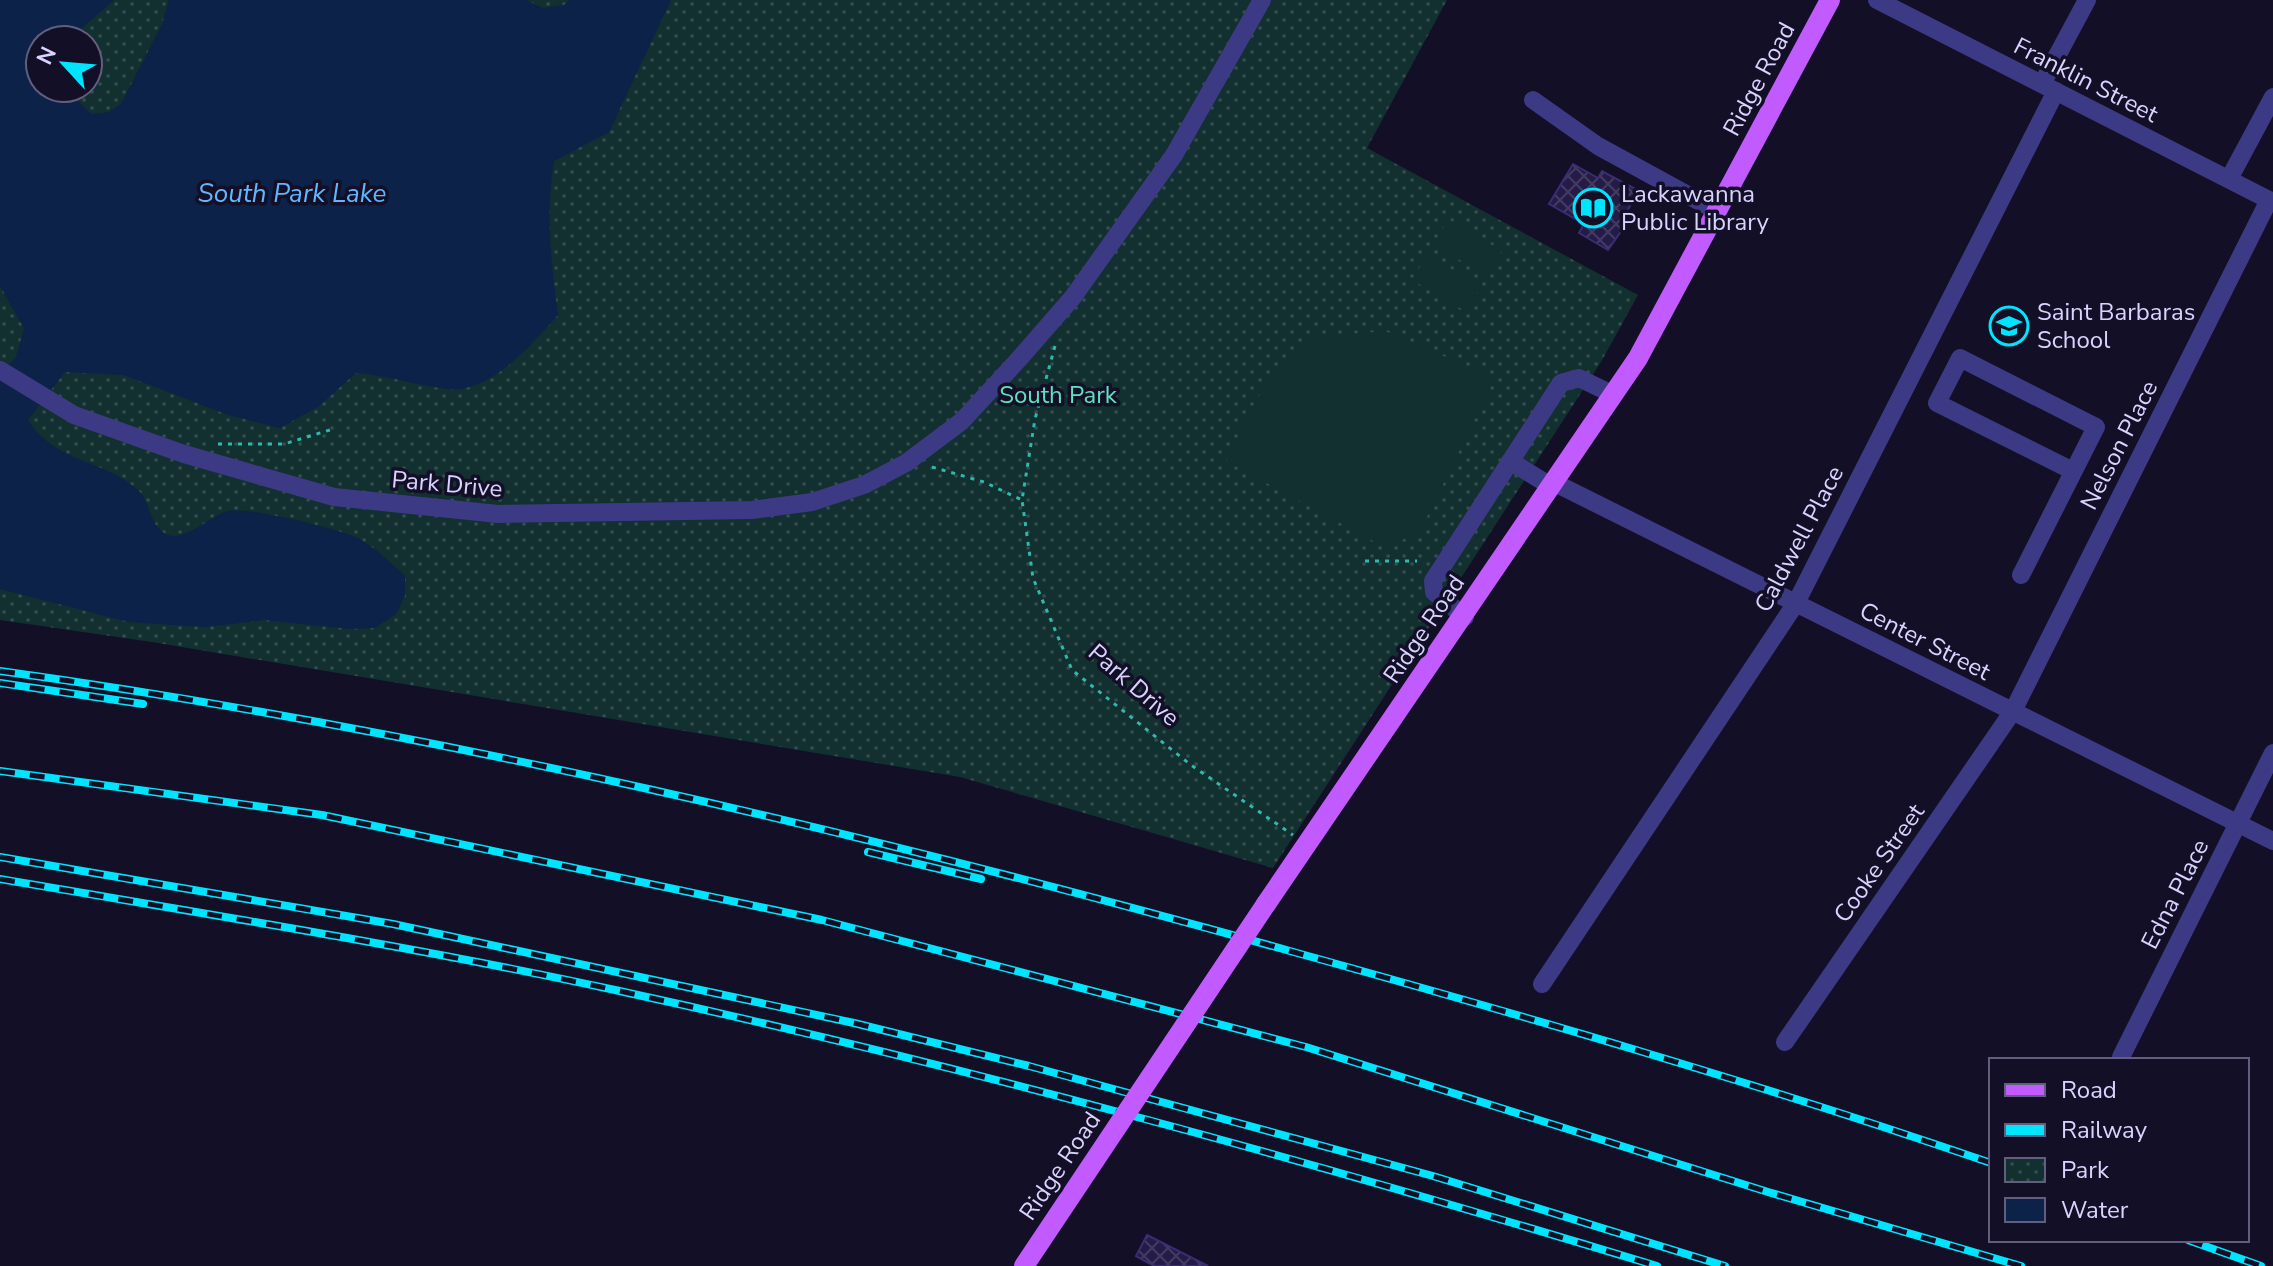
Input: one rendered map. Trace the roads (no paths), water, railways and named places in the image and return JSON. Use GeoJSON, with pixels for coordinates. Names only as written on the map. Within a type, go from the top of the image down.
{"type":"FeatureCollection","features":[{"type":"Feature","properties":{"kind":"main road","name":"Ridge Road"},"geometry":{"type":"LineString","coordinates":[[1024,1266],[1306,844],[1465,617],[1638,358],[1830,0]]}},
{"type":"Feature","properties":{"kind":"street","name":"Park Drive"},"geometry":{"type":"LineString","coordinates":[[0,370],[74,415],[184,454],[334,497],[498,514],[752,510],[812,502],[864,485],[906,463],[962,421],[1073,297],[1174,155],[1262,0]]}},
{"type":"Feature","properties":{"kind":"street","name":"Franklin Street"},"geometry":{"type":"LineString","coordinates":[[1877,0],[2271,201]]}},
{"type":"Feature","properties":{"kind":"street","name":"Caldwell Place"},"geometry":{"type":"LineString","coordinates":[[1542,984],[1796,603],[1905,387],[2049,88],[2087,0]]}},
{"type":"Feature","properties":{"kind":"street"},"geometry":{"type":"LineString","coordinates":[[2229,179],[2273,97]]}},
{"type":"Feature","properties":{"kind":"street"},"geometry":{"type":"LineString","coordinates":[[1533,100],[1598,146],[1717,211]]}},
{"type":"Feature","properties":{"kind":"street","name":"Nelson Place"},"geometry":{"type":"LineString","coordinates":[[2013,711],[2271,201]]}},
{"type":"Feature","properties":{"kind":"street"},"geometry":{"type":"LineString","coordinates":[[1937,403],[1960,358],[2096,427],[2021,575]]}},
{"type":"Feature","properties":{"kind":"street"},"geometry":{"type":"LineString","coordinates":[[1465,617],[1434,592],[1433,581],[1561,383],[1579,378],[1614,395]]}},
{"type":"Feature","properties":{"kind":"street"},"geometry":{"type":"LineString","coordinates":[[1905,387],[2073,471]]}},
{"type":"Feature","properties":{"kind":"street","name":"Center Street"},"geometry":{"type":"LineString","coordinates":[[1510,461],[2273,841]]}},
{"type":"Feature","properties":{"kind":"street","name":"Cooke Street"},"geometry":{"type":"LineString","coordinates":[[1785,1042],[2013,711]]}},
{"type":"Feature","properties":{"kind":"street","name":"Edna Place"},"geometry":{"type":"LineString","coordinates":[[2121,1057],[2273,753]]}},
{"type":"Feature","properties":{"kind":"water","name":"South Park Lake"},"geometry":{"type":"Polygon","coordinates":[[[0,0],[114,0],[86,24],[24,24],[24,104],[81,104],[91,114],[109,112],[121,104],[162,24],[169,0],[526,0],[543,8],[564,5],[569,0],[671,0],[609,132],[554,161],[549,219],[558,315],[502,370],[476,385],[461,389],[356,373],[319,406],[280,428],[228,415],[124,375],[65,372],[28,420],[52,445],[110,472],[138,490],[157,527],[168,535],[183,534],[221,514],[238,510],[313,524],[365,542],[405,576],[405,596],[396,614],[375,628],[350,629],[264,620],[206,627],[129,622],[0,589],[0,374],[16,357],[24,328],[0,286],[0,0]]]}},
{"type":"Feature","properties":{"kind":"railway"},"geometry":{"type":"LineString","coordinates":[[0,671],[326,723],[650,789],[810,826],[1131,908],[1554,1026],[1730,1078],[1989,1162]]}},
{"type":"Feature","properties":{"kind":"railway"},"geometry":{"type":"LineString","coordinates":[[0,683],[143,704]]}},
{"type":"Feature","properties":{"kind":"railway"},"geometry":{"type":"LineString","coordinates":[[0,771],[322,815],[822,920],[1306,1047],[1768,1192],[2021,1266]]}},
{"type":"Feature","properties":{"kind":"railway"},"geometry":{"type":"LineString","coordinates":[[868,852],[981,879]]}},
{"type":"Feature","properties":{"kind":"railway"},"geometry":{"type":"LineString","coordinates":[[0,857],[393,924],[854,1023],[1029,1066],[1433,1176],[1725,1266]]}},
{"type":"Feature","properties":{"kind":"railway"},"geometry":{"type":"LineString","coordinates":[[0,879],[462,959],[747,1019],[1009,1083],[1269,1153],[1657,1266]]}},
{"type":"Feature","properties":{"kind":"railway"},"geometry":{"type":"LineString","coordinates":[[2194,1242],[2261,1266]]}},
{"type":"Feature","properties":{"kind":"place","name":"Lackawanna Public Library"},"geometry":{"type":"Point","coordinates":[1593,208]}},
{"type":"Feature","properties":{"kind":"place","name":"Saint Barbaras School"},"geometry":{"type":"Point","coordinates":[2009,326]}},
{"type":"Feature","properties":{"kind":"park label","name":"South Park"},"geometry":{"type":"Point","coordinates":[1058,395]}}]}
